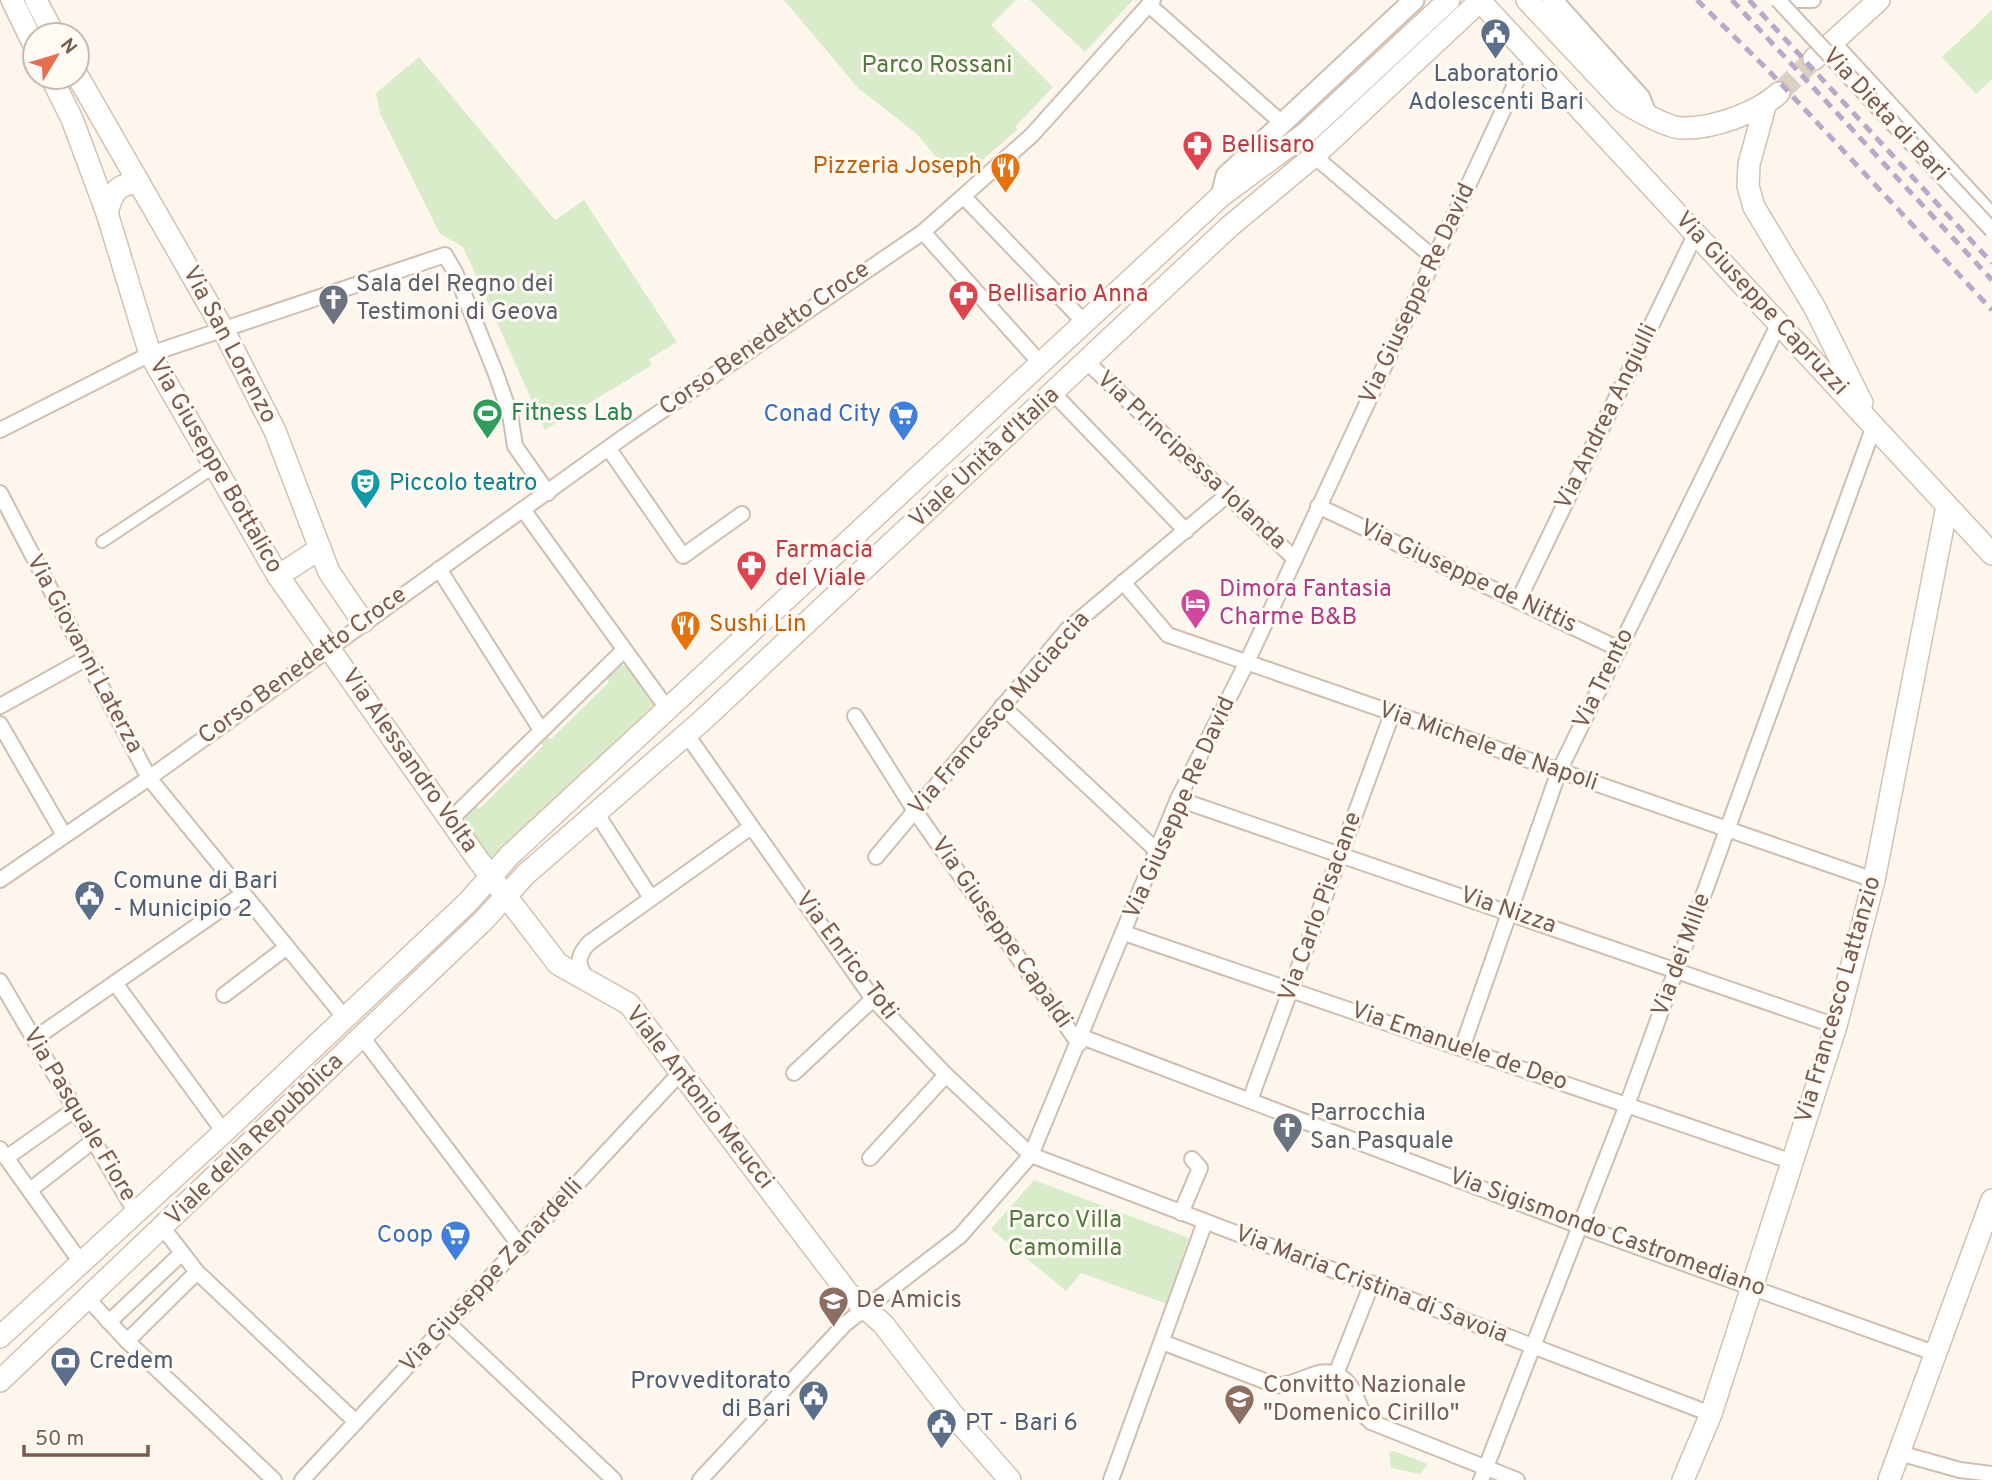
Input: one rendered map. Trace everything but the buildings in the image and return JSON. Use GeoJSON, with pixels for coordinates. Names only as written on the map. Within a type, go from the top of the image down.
{"type":"FeatureCollection","features":[{"type":"Feature","properties":{"kind":"main road"},"geometry":{"type":"LineString","coordinates":[[12,0],[22,21]]}},
{"type":"Feature","properties":{"kind":"main road"},"geometry":{"type":"LineString","coordinates":[[36,0],[47,21]]}},
{"type":"Feature","properties":{"kind":"main road","name":"Viale Unità d'Italia"},"geometry":{"type":"LineString","coordinates":[[489,875],[669,711],[1221,196],[1305,134],[1448,0]]}},
{"type":"Feature","properties":{"kind":"main road","name":"Viale Unità d'Italia"},"geometry":{"type":"LineString","coordinates":[[506,896],[526,874],[687,735],[1054,394],[1229,227],[1314,156],[1480,0]]}},
{"type":"Feature","properties":{"kind":"main road","name":"Via Giuseppe Capruzzi"},"geometry":{"type":"LineString","coordinates":[[1480,0],[1992,554]]}},
{"type":"Feature","properties":{"kind":"main road"},"geometry":{"type":"LineString","coordinates":[[1527,0],[1621,100],[1635,110],[1679,128],[1717,122],[1772,99],[1749,163],[1748,186],[1754,207],[1815,308],[1874,426]]}},
{"type":"Feature","properties":{"kind":"main road"},"geometry":{"type":"LineString","coordinates":[[1814,59],[1875,4]]}},
{"type":"Feature","properties":{"kind":"main road","name":"Via Giuseppe Bottalico"},"geometry":{"type":"LineString","coordinates":[[58,91],[72,119],[107,214],[150,354],[278,576],[328,647]]}},
{"type":"Feature","properties":{"kind":"main road","name":"Via San Lorenzo"},"geometry":{"type":"LineString","coordinates":[[86,91],[224,331],[275,431],[318,550],[329,572],[363,622]]}},
{"type":"Feature","properties":{"kind":"main road"},"geometry":{"type":"LineString","coordinates":[[72,119],[82,120],[96,109]]}},
{"type":"Feature","properties":{"kind":"main road"},"geometry":{"type":"LineString","coordinates":[[107,214],[112,194],[118,187],[139,183]]}},
{"type":"Feature","properties":{"kind":"main road"},"geometry":{"type":"LineString","coordinates":[[944,453],[957,461],[965,476]]}},
{"type":"Feature","properties":{"kind":"main road","name":"Via Francesco Lattanzio"},"geometry":{"type":"LineString","coordinates":[[1683,1480],[1711,1414],[1753,1290],[1836,1026],[1874,880],[1947,506]]}},
{"type":"Feature","properties":{"kind":"main road"},"geometry":{"type":"LineString","coordinates":[[278,576],[318,550]]}},
{"type":"Feature","properties":{"kind":"main road"},"geometry":{"type":"LineString","coordinates":[[771,613],[778,628],[793,636]]}},
{"type":"Feature","properties":{"kind":"main road","name":"Via Alessandro Volta"},"geometry":{"type":"LineString","coordinates":[[328,647],[489,875]]}},
{"type":"Feature","properties":{"kind":"main road","name":"Viale Antonio Meucci"},"geometry":{"type":"LineString","coordinates":[[489,875],[558,964],[629,1004],[864,1310],[883,1324],[954,1416],[1010,1480]]}},
{"type":"Feature","properties":{"kind":"main road","name":"Viale della Repubblica"},"geometry":{"type":"LineString","coordinates":[[0,1337],[82,1264],[467,903],[489,875]]}},
{"type":"Feature","properties":{"kind":"main road","name":"Viale della Repubblica"},"geometry":{"type":"LineString","coordinates":[[0,1381],[163,1228],[506,896]]}},
{"type":"Feature","properties":{"kind":"main road"},"geometry":{"type":"LineString","coordinates":[[1889,1480],[1992,1200]]}},
{"type":"Feature","properties":{"kind":"street","name":"Viale Unità d'Italia"},"geometry":{"type":"LineString","coordinates":[[1221,196],[1226,176],[1414,0]]}},
{"type":"Feature","properties":{"kind":"street"},"geometry":{"type":"LineString","coordinates":[[1552,0],[1640,98],[1646,113]]}},
{"type":"Feature","properties":{"kind":"street","name":"Via Dieta di Bari"},"geometry":{"type":"LineString","coordinates":[[1777,0],[1992,230]]}},
{"type":"Feature","properties":{"kind":"street"},"geometry":{"type":"LineString","coordinates":[[1796,0],[1813,0]]}},
{"type":"Feature","properties":{"kind":"street"},"geometry":{"type":"LineString","coordinates":[[1151,2],[1282,124]]}},
{"type":"Feature","properties":{"kind":"street","name":"Corso Benedetto Croce"},"geometry":{"type":"LineString","coordinates":[[0,880],[149,778],[363,622],[524,511],[788,322],[923,232],[1032,135],[1151,2]]}},
{"type":"Feature","properties":{"kind":"street","name":"Via Dieta di Bari"},"geometry":{"type":"LineString","coordinates":[[1833,42],[1992,215]]}},
{"type":"Feature","properties":{"kind":"street","name":"Via Giuseppe Re David"},"geometry":{"type":"LineString","coordinates":[[700,1480],[845,1324],[960,1236],[1031,1155],[1081,1040],[1178,799],[1247,662],[1519,76],[1529,70],[1552,77]]}},
{"type":"Feature","properties":{"kind":"street"},"geometry":{"type":"LineString","coordinates":[[1314,156],[1434,258]]}},
{"type":"Feature","properties":{"kind":"street"},"geometry":{"type":"LineString","coordinates":[[961,200],[1086,324]]}},
{"type":"Feature","properties":{"kind":"street"},"geometry":{"type":"LineString","coordinates":[[923,232],[1042,365]]}},
{"type":"Feature","properties":{"kind":"street","name":"Via Andrea Angiulli"},"geometry":{"type":"LineString","coordinates":[[1518,601],[1696,233]]}},
{"type":"Feature","properties":{"kind":"street"},"geometry":{"type":"LineString","coordinates":[[0,430],[150,354],[445,255],[474,316],[500,384],[510,414],[515,446],[548,494]]}},
{"type":"Feature","properties":{"kind":"street","name":"Via Trento"},"geometry":{"type":"LineString","coordinates":[[1462,1048],[1559,771],[1779,323]]}},
{"type":"Feature","properties":{"kind":"street","name":"Via Principessa Iolanda"},"geometry":{"type":"LineString","coordinates":[[1087,362],[1295,559]]}},
{"type":"Feature","properties":{"kind":"street"},"geometry":{"type":"LineString","coordinates":[[1054,394],[1185,531]]}},
{"type":"Feature","properties":{"kind":"street","name":"Via dei Mille"},"geometry":{"type":"LineString","coordinates":[[1483,1474],[1577,1225],[1627,1105],[1874,426]]}},
{"type":"Feature","properties":{"kind":"street"},"geometry":{"type":"LineString","coordinates":[[609,449],[683,556],[742,514]]}},
{"type":"Feature","properties":{"kind":"street"},"geometry":{"type":"LineString","coordinates":[[102,542],[215,467]]}},
{"type":"Feature","properties":{"kind":"street","name":"Via Giovanni Laterza"},"geometry":{"type":"LineString","coordinates":[[0,493],[149,778],[345,1018]]}},
{"type":"Feature","properties":{"kind":"street","name":"Via Francesco Muciaccia"},"geometry":{"type":"LineString","coordinates":[[876,857],[1067,630],[1226,496]]}},
{"type":"Feature","properties":{"kind":"street","name":"Via Giuseppe de Nittis"},"geometry":{"type":"LineString","coordinates":[[1318,506],[1619,649]]}},
{"type":"Feature","properties":{"kind":"street"},"geometry":{"type":"LineString","coordinates":[[524,511],[669,711]]}},
{"type":"Feature","properties":{"kind":"street"},"geometry":{"type":"LineString","coordinates":[[439,569],[541,730]]}},
{"type":"Feature","properties":{"kind":"street","name":"Via Michele de Napoli"},"geometry":{"type":"LineString","coordinates":[[1123,582],[1168,635],[1874,880]]}},
{"type":"Feature","properties":{"kind":"street"},"geometry":{"type":"LineString","coordinates":[[450,820],[624,650]]}},
{"type":"Feature","properties":{"kind":"street"},"geometry":{"type":"LineString","coordinates":[[0,706],[85,659]]}},
{"type":"Feature","properties":{"kind":"street"},"geometry":{"type":"LineString","coordinates":[[1002,706],[1156,850]]}},
{"type":"Feature","properties":{"kind":"street","name":"Via Carlo Pisacane"},"geometry":{"type":"LineString","coordinates":[[1250,1100],[1392,714]]}},
{"type":"Feature","properties":{"kind":"street","name":"Via Giuseppe Capaldi"},"geometry":{"type":"LineString","coordinates":[[855,716],[915,811],[1081,1040]]}},
{"type":"Feature","properties":{"kind":"street"},"geometry":{"type":"LineString","coordinates":[[0,724],[64,835]]}},
{"type":"Feature","properties":{"kind":"street","name":"Via Enrico Toti"},"geometry":{"type":"LineString","coordinates":[[687,735],[873,999],[946,1075],[1031,1155]]}},
{"type":"Feature","properties":{"kind":"street","name":"Via Nizza"},"geometry":{"type":"LineString","coordinates":[[1178,799],[1511,911],[1836,1026]]}},
{"type":"Feature","properties":{"kind":"street"},"geometry":{"type":"LineString","coordinates":[[597,814],[651,898]]}},
{"type":"Feature","properties":{"kind":"street"},"geometry":{"type":"LineString","coordinates":[[588,981],[578,967],[582,951],[751,827]]}},
{"type":"Feature","properties":{"kind":"street"},"geometry":{"type":"LineString","coordinates":[[34,1039],[243,894]]}},
{"type":"Feature","properties":{"kind":"street","name":"Via Emanuele de Deo"},"geometry":{"type":"LineString","coordinates":[[1124,933],[1793,1162]]}},
{"type":"Feature","properties":{"kind":"street"},"geometry":{"type":"LineString","coordinates":[[224,995],[287,947]]}},
{"type":"Feature","properties":{"kind":"street","name":"Via Pasquale Fiore"},"geometry":{"type":"LineString","coordinates":[[0,981],[136,1213]]}},
{"type":"Feature","properties":{"kind":"street"},"geometry":{"type":"LineString","coordinates":[[115,983],[224,1132]]}},
{"type":"Feature","properties":{"kind":"street"},"geometry":{"type":"LineString","coordinates":[[794,1073],[873,999]]}},
{"type":"Feature","properties":{"kind":"street"},"geometry":{"type":"LineString","coordinates":[[362,1037],[521,1247]]}},
{"type":"Feature","properties":{"kind":"street","name":"Via Sigismondo Castromediano"},"geometry":{"type":"LineString","coordinates":[[1081,1040],[1250,1100],[1753,1290],[1777,1295],[1937,1354]]}},
{"type":"Feature","properties":{"kind":"street","name":"Via Giuseppe Zanardelli"},"geometry":{"type":"LineString","coordinates":[[302,1480],[681,1072]]}},
{"type":"Feature","properties":{"kind":"street"},"geometry":{"type":"LineString","coordinates":[[870,1158],[946,1075]]}},
{"type":"Feature","properties":{"kind":"street"},"geometry":{"type":"LineString","coordinates":[[74,1110],[3,1153],[82,1264]]}},
{"type":"Feature","properties":{"kind":"street"},"geometry":{"type":"LineString","coordinates":[[30,1191],[93,1141]]}},
{"type":"Feature","properties":{"kind":"street","name":"Via Maria Cristina di Savoia"},"geometry":{"type":"LineString","coordinates":[[1031,1155],[1711,1414]]}},
{"type":"Feature","properties":{"kind":"street"},"geometry":{"type":"LineString","coordinates":[[1181,1213],[1200,1168],[1192,1159]]}},
{"type":"Feature","properties":{"kind":"street"},"geometry":{"type":"LineString","coordinates":[[1111,1480],[1205,1222]]}},
{"type":"Feature","properties":{"kind":"street"},"geometry":{"type":"LineString","coordinates":[[163,1228],[197,1272],[356,1422]]}},
{"type":"Feature","properties":{"kind":"street"},"geometry":{"type":"LineString","coordinates":[[109,1322],[183,1253]]}},
{"type":"Feature","properties":{"kind":"street"},"geometry":{"type":"LineString","coordinates":[[127,1341],[197,1272]]}},
{"type":"Feature","properties":{"kind":"street"},"geometry":{"type":"LineString","coordinates":[[1336,1374],[1372,1283]]}},
{"type":"Feature","properties":{"kind":"street"},"geometry":{"type":"LineString","coordinates":[[88,1299],[127,1341],[274,1480]]}},
{"type":"Feature","properties":{"kind":"street"},"geometry":{"type":"LineString","coordinates":[[448,1323],[614,1480]]}},
{"type":"Feature","properties":{"kind":"street"},"geometry":{"type":"LineString","coordinates":[[1162,1342],[1275,1385],[1286,1386],[1321,1372],[1336,1374],[1347,1382],[1364,1416],[1371,1422],[1483,1474],[1517,1480]]}},
{"type":"Feature","properties":{"kind":"street"},"geometry":{"type":"LineString","coordinates":[[1899,1453],[1961,1470],[1992,1474]]}},
{"type":"Feature","properties":{"kind":"green space","name":"Parco Rossani"},"geometry":{"type":"Polygon","coordinates":[[[784,0],[1016,0],[991,25],[1053,87],[1016,126],[1017,130],[964,176],[961,173],[954,179],[917,134],[858,88],[784,0]]]}},
{"type":"Feature","properties":{"kind":"green space","name":"Parco Rossani"},"geometry":{"type":"Polygon","coordinates":[[[1030,0],[1133,0],[1085,52],[1030,0]]]}},
{"type":"Feature","properties":{"kind":"green space"},"geometry":{"type":"Polygon","coordinates":[[[1992,10],[1992,79],[1976,94],[1942,57],[1992,10]]]}},
{"type":"Feature","properties":{"kind":"green space"},"geometry":{"type":"Polygon","coordinates":[[[419,57],[555,220],[584,200],[677,342],[649,359],[652,365],[545,430],[462,246],[440,234],[380,113],[376,93],[419,57]]]}},
{"type":"Feature","properties":{"kind":"green space"},"geometry":{"type":"Polygon","coordinates":[[[621,665],[629,667],[654,701],[655,709],[496,857],[490,858],[465,821],[466,814],[475,805],[479,809],[543,746],[540,742],[546,735],[551,739],[609,682],[606,678],[621,665]]]}},
{"type":"Feature","properties":{"kind":"green space","name":"Parco Villa Camomilla"},"geometry":{"type":"Polygon","coordinates":[[[1034,1180],[1189,1238],[1167,1304],[1081,1273],[1066,1291],[991,1229],[1034,1180]]]}},
{"type":"Feature","properties":{"kind":"green space"},"geometry":{"type":"Polygon","coordinates":[[[1394,1451],[1428,1464],[1420,1474],[1391,1468],[1389,1452],[1394,1451]]]}},
{"type":"Feature","properties":{"kind":"tunnel"},"geometry":{"type":"LineString","coordinates":[[1779,93],[1814,59]]}},
{"type":"Feature","properties":{"kind":"railway"},"geometry":{"type":"LineString","coordinates":[[1697,0],[1768,70],[1992,310]]}},
{"type":"Feature","properties":{"kind":"railway"},"geometry":{"type":"LineString","coordinates":[[1732,0],[1992,280]]}},
{"type":"Feature","properties":{"kind":"railway"},"geometry":{"type":"LineString","coordinates":[[1749,0],[1992,263]]}},
{"type":"Feature","properties":{"kind":"place","name":"Laboratorio Adolescenti Bari"},"geometry":{"type":"Point","coordinates":[1496,60]}},
{"type":"Feature","properties":{"kind":"place","name":"Bellisaro"},"geometry":{"type":"Point","coordinates":[1198,173]}},
{"type":"Feature","properties":{"kind":"place","name":"Pizzeria Joseph"},"geometry":{"type":"Point","coordinates":[1005,194]}},
{"type":"Feature","properties":{"kind":"place","name":"Bellisario Anna"},"geometry":{"type":"Point","coordinates":[964,322]}},
{"type":"Feature","properties":{"kind":"place","name":"Sala del Regno dei Testimoni di Geova"},"geometry":{"type":"Point","coordinates":[333,326]}},
{"type":"Feature","properties":{"kind":"place","name":"Fitness Lab"},"geometry":{"type":"Point","coordinates":[488,441]}},
{"type":"Feature","properties":{"kind":"place","name":"Conad City"},"geometry":{"type":"Point","coordinates":[904,442]}},
{"type":"Feature","properties":{"kind":"place","name":"Piccolo teatro"},"geometry":{"type":"Point","coordinates":[366,511]}},
{"type":"Feature","properties":{"kind":"place","name":"Farmacia del Viale"},"geometry":{"type":"Point","coordinates":[752,592]}},
{"type":"Feature","properties":{"kind":"place","name":"Dimora Fantasia Charme B&B"},"geometry":{"type":"Point","coordinates":[1196,631]}},
{"type":"Feature","properties":{"kind":"place","name":"Sushi Lin"},"geometry":{"type":"Point","coordinates":[686,652]}},
{"type":"Feature","properties":{"kind":"place","name":"Comune di Bari - Municipio 2"},"geometry":{"type":"Point","coordinates":[90,923]}},
{"type":"Feature","properties":{"kind":"place","name":"Parrocchia San Pasquale"},"geometry":{"type":"Point","coordinates":[1287,1155]}},
{"type":"Feature","properties":{"kind":"place","name":"Coop"},"geometry":{"type":"Point","coordinates":[456,1263]}},
{"type":"Feature","properties":{"kind":"place","name":"De Amicis"},"geometry":{"type":"Point","coordinates":[833,1328]}},
{"type":"Feature","properties":{"kind":"place","name":"Credem"},"geometry":{"type":"Point","coordinates":[66,1389]}},
{"type":"Feature","properties":{"kind":"place","name":"Provveditorato di Bari"},"geometry":{"type":"Point","coordinates":[814,1423]}},
{"type":"Feature","properties":{"kind":"place","name":"Convitto Nazionale \"Domenico Cirillo\""},"geometry":{"type":"Point","coordinates":[1240,1427]}},
{"type":"Feature","properties":{"kind":"place","name":"PT - Bari 6"},"geometry":{"type":"Point","coordinates":[942,1451]}}]}
